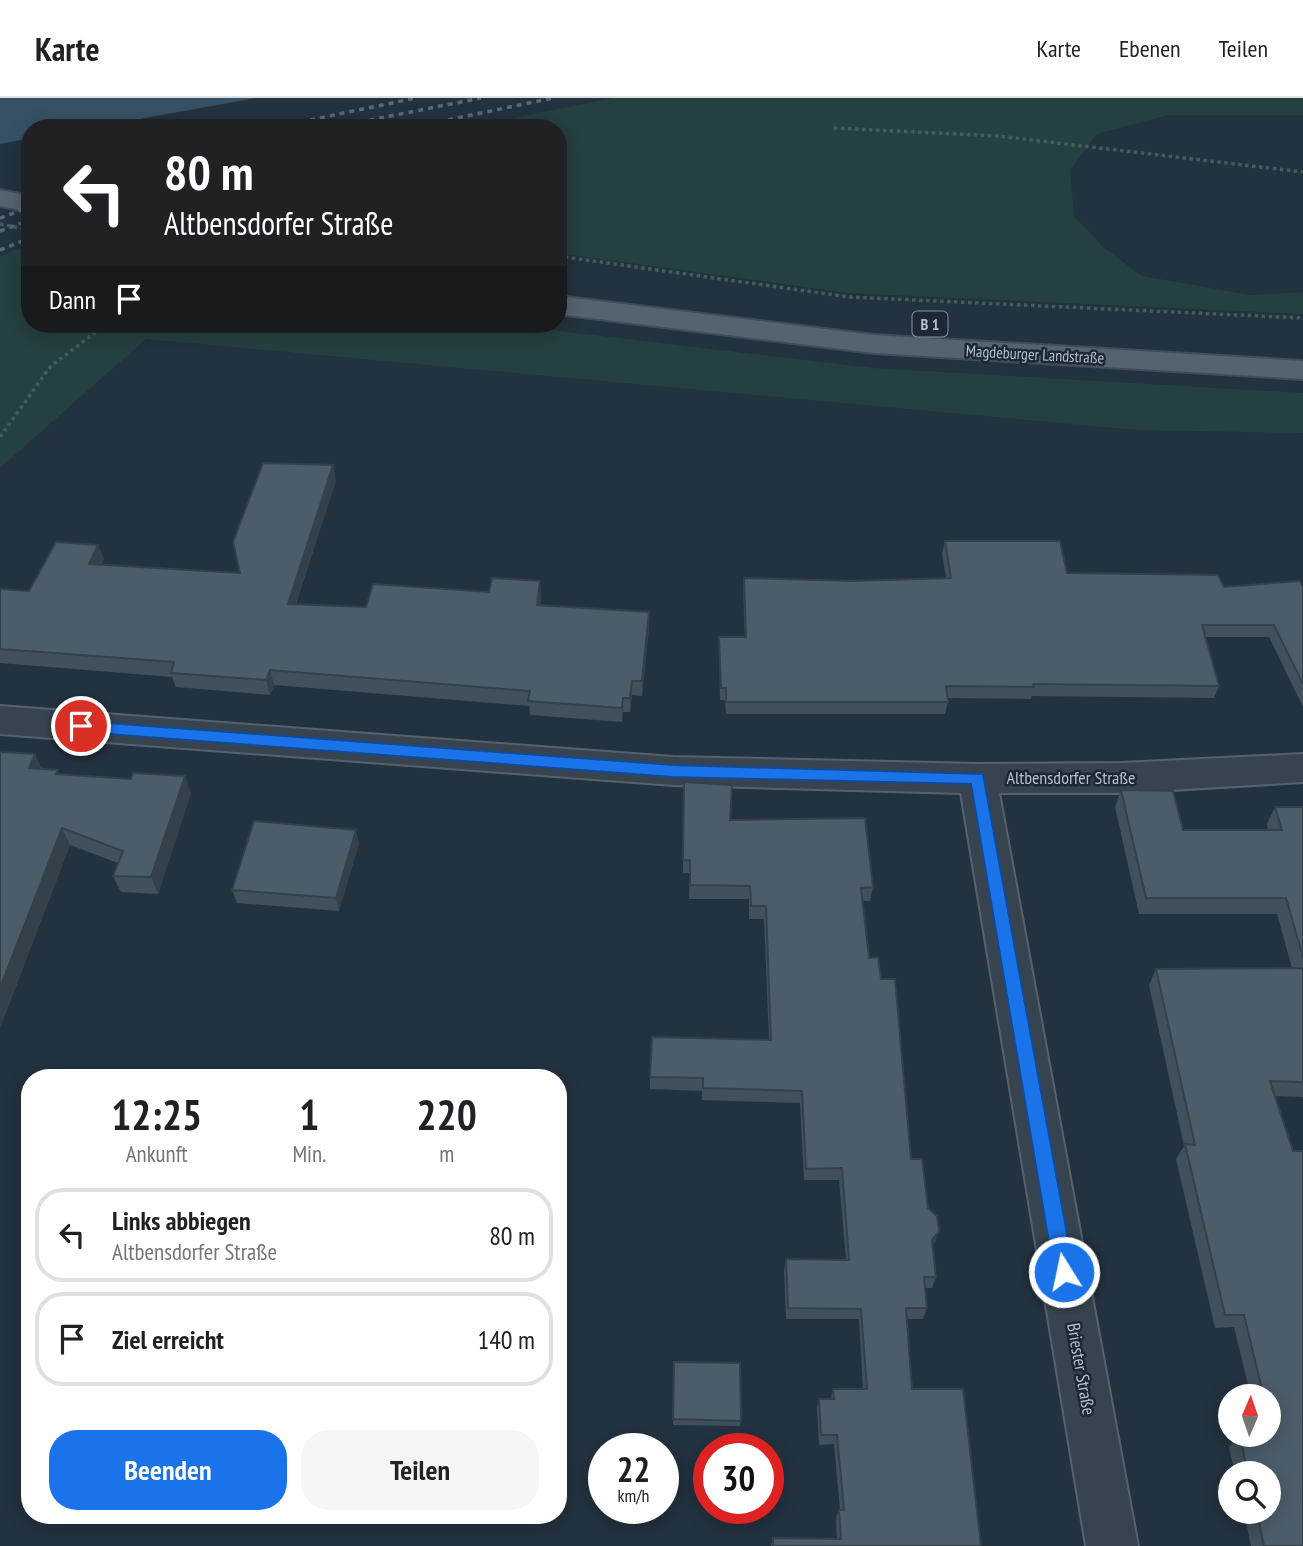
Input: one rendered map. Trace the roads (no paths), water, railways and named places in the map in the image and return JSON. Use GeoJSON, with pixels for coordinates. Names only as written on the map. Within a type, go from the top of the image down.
{"type":"FeatureCollection","features":[{"type":"Feature","properties":{"kind":"main road"},"geometry":{"type":"LineString","coordinates":[[0,198],[21,202]]}},
{"type":"Feature","properties":{"kind":"main road","name":"Magdeburger Landstraße"},"geometry":{"type":"LineString","coordinates":[[567,284],[888,321],[1095,337],[1303,345]]}},
{"type":"Feature","properties":{"kind":"main road","name":"Magdeburger Landstraße"},"geometry":{"type":"LineString","coordinates":[[567,306],[874,344],[1303,370]]}},
{"type":"Feature","properties":{"kind":"street","name":"Altbensdorfer Straße"},"geometry":{"type":"LineString","coordinates":[[0,720],[673,771],[978,779],[1121,779],[1303,768]]}},
{"type":"Feature","properties":{"kind":"street","name":"Briester Straße"},"geometry":{"type":"LineString","coordinates":[[978,779],[1112,1546]]}},
{"type":"Feature","properties":{"kind":"water"},"geometry":{"type":"Polygon","coordinates":[[[0,98],[256,98],[140,119],[21,119],[21,140],[0,144],[0,98]]]}},
{"type":"Feature","properties":{"kind":"railway"},"geometry":{"type":"LineString","coordinates":[[314,119],[416,98]]}},
{"type":"Feature","properties":{"kind":"railway"},"geometry":{"type":"LineString","coordinates":[[375,119],[481,98]]}},
{"type":"Feature","properties":{"kind":"railway"},"geometry":{"type":"LineString","coordinates":[[452,119],[553,98]]}},
{"type":"Feature","properties":{"kind":"railway"},"geometry":{"type":"LineString","coordinates":[[0,218],[21,210]]}},
{"type":"Feature","properties":{"kind":"railway"},"geometry":{"type":"LineString","coordinates":[[0,231],[21,223]]}},
{"type":"Feature","properties":{"kind":"railway"},"geometry":{"type":"LineString","coordinates":[[0,250],[21,242]]}}]}
